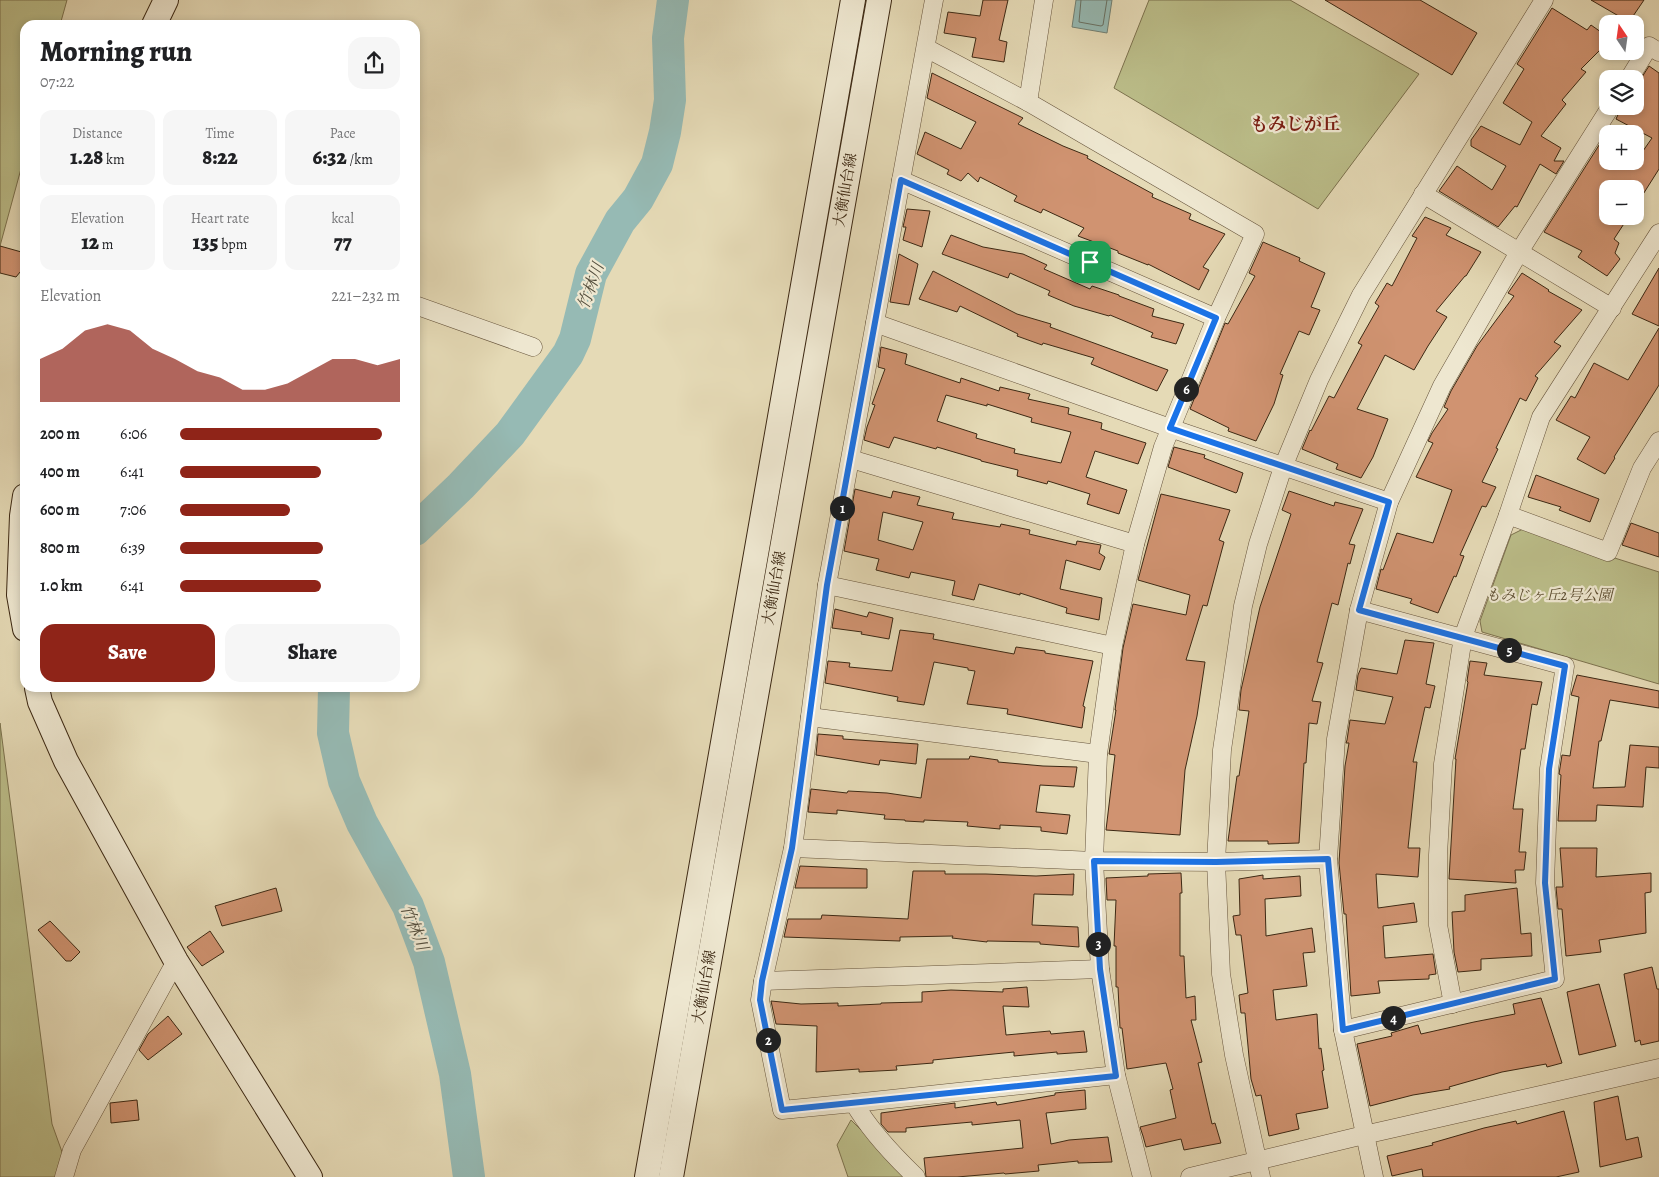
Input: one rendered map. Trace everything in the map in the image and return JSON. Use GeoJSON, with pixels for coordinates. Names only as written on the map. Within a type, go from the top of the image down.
{"type":"FeatureCollection","features":[{"type":"Feature","properties":{"kind":"main road"},"geometry":{"type":"LineString","coordinates":[[156,20],[166,0]]}},
{"type":"Feature","properties":{"kind":"main road","name":"大衡仙台線"},"geometry":{"type":"LineString","coordinates":[[647,1177],[853,0]]}},
{"type":"Feature","properties":{"kind":"main road","name":"大衡仙台線"},"geometry":{"type":"LineString","coordinates":[[671,1177],[879,0]]}},
{"type":"Feature","properties":{"kind":"main road"},"geometry":{"type":"LineString","coordinates":[[20,569],[20,601]]}},
{"type":"Feature","properties":{"kind":"main road"},"geometry":{"type":"LineString","coordinates":[[38,692],[40,702],[66,761],[176,961],[310,1177]]}},
{"type":"Feature","properties":{"kind":"street"},"geometry":{"type":"LineString","coordinates":[[934,0],[827,585],[792,848],[762,981],[760,1000],[782,1110],[1116,1076]]}},
{"type":"Feature","properties":{"kind":"street"},"geometry":{"type":"LineString","coordinates":[[1028,102],[1044,0]]}},
{"type":"Feature","properties":{"kind":"street"},"geometry":{"type":"LineString","coordinates":[[1259,1169],[1234,1055],[1221,974],[1216,862],[1222,750],[1242,616],[1258,544],[1283,467],[1319,380],[1361,294],[1537,2]]}},
{"type":"Feature","properties":{"kind":"street"},"geometry":{"type":"LineString","coordinates":[[1634,70],[1649,46],[1659,52]]}},
{"type":"Feature","properties":{"kind":"street"},"geometry":{"type":"LineString","coordinates":[[926,48],[1028,102],[1255,234],[1216,318],[1163,446],[1135,544],[1114,646],[1098,754],[1094,861],[1100,969],[1116,1076],[1142,1177]]}},
{"type":"Feature","properties":{"kind":"street"},"geometry":{"type":"LineString","coordinates":[[1374,1177],[1343,1030],[1328,859],[1336,740],[1359,610],[1389,502],[1442,386],[1519,252],[1605,115]]}},
{"type":"Feature","properties":{"kind":"street"},"geometry":{"type":"LineString","coordinates":[[901,180],[1216,318]]}},
{"type":"Feature","properties":{"kind":"street"},"geometry":{"type":"LineString","coordinates":[[1423,194],[1612,308]]}},
{"type":"Feature","properties":{"kind":"street"},"geometry":{"type":"LineString","coordinates":[[1453,1004],[1438,925],[1438,855],[1443,764],[1463,637],[1508,515],[1541,417],[1659,233]]}},
{"type":"Feature","properties":{"kind":"street"},"geometry":{"type":"LineString","coordinates":[[420,307],[533,347]]}},
{"type":"Feature","properties":{"kind":"street"},"geometry":{"type":"LineString","coordinates":[[875,323],[1170,428],[1389,502]]}},
{"type":"Feature","properties":{"kind":"street"},"geometry":{"type":"LineString","coordinates":[[1508,515],[1608,552],[1642,468],[1659,441]]}},
{"type":"Feature","properties":{"kind":"street"},"geometry":{"type":"LineString","coordinates":[[851,459],[1135,544]]}},
{"type":"Feature","properties":{"kind":"street"},"geometry":{"type":"LineString","coordinates":[[827,585],[1114,646]]}},
{"type":"Feature","properties":{"kind":"street"},"geometry":{"type":"LineString","coordinates":[[1343,1030],[1555,979],[1545,883],[1549,769],[1565,666],[1359,610]]}},
{"type":"Feature","properties":{"kind":"street"},"geometry":{"type":"LineString","coordinates":[[810,717],[1098,754]]}},
{"type":"Feature","properties":{"kind":"street"},"geometry":{"type":"LineString","coordinates":[[792,848],[1094,861],[1216,862],[1328,859]]}},
{"type":"Feature","properties":{"kind":"street"},"geometry":{"type":"LineString","coordinates":[[64,1177],[72,1150],[176,961]]}},
{"type":"Feature","properties":{"kind":"street"},"geometry":{"type":"LineString","coordinates":[[762,981],[1100,969]]}},
{"type":"Feature","properties":{"kind":"street"},"geometry":{"type":"LineString","coordinates":[[1190,1177],[1259,1169],[1364,1135],[1659,1068]]}},
{"type":"Feature","properties":{"kind":"street"},"geometry":{"type":"LineString","coordinates":[[854,1103],[864,1120],[902,1164],[916,1177]]}},
{"type":"Feature","properties":{"kind":"green space"},"geometry":{"type":"Polygon","coordinates":[[[0,0],[67,0],[61,20],[20,20],[20,172],[0,246],[0,0]]]}},
{"type":"Feature","properties":{"kind":"green space"},"geometry":{"type":"Polygon","coordinates":[[[1149,0],[1290,0],[1419,74],[1318,209],[1114,88],[1149,0]]]}},
{"type":"Feature","properties":{"kind":"green space","name":"もみじヶ丘2号公園"},"geometry":{"type":"Polygon","coordinates":[[[1523,529],[1659,572],[1659,684],[1482,632],[1480,621],[1511,535],[1523,529]]]}},
{"type":"Feature","properties":{"kind":"green space"},"geometry":{"type":"Polygon","coordinates":[[[0,723],[52,1124],[71,1177],[0,1177],[0,723]]]}},
{"type":"Feature","properties":{"kind":"green space"},"geometry":{"type":"Polygon","coordinates":[[[851,1120],[908,1177],[848,1177],[837,1145],[851,1120]]]}},
{"type":"Feature","properties":{"kind":"water"},"geometry":{"type":"Polygon","coordinates":[[[1076,0],[1112,0],[1107,33],[1072,27],[1076,0]]]}},
{"type":"Feature","properties":{"kind":"building"},"geometry":{"type":"Polygon","coordinates":[[[983,0],[1008,0],[999,40],[1007,42],[1004,62],[972,57],[976,38],[944,33],[948,12],[980,16],[983,0]]]}},
{"type":"Feature","properties":{"kind":"building"},"geometry":{"type":"Polygon","coordinates":[[[1325,0],[1420,0],[1477,33],[1452,75],[1325,0]]]}},
{"type":"Feature","properties":{"kind":"building"},"geometry":{"type":"Polygon","coordinates":[[[1591,0],[1644,0],[1634,15],[1617,15],[1591,0]]]}},
{"type":"Feature","properties":{"kind":"building"},"geometry":{"type":"Polygon","coordinates":[[[1552,8],[1587,30],[1591,25],[1599,31],[1599,51],[1581,69],[1586,72],[1562,100],[1566,104],[1541,136],[1561,148],[1554,161],[1564,161],[1556,174],[1540,164],[1517,207],[1515,206],[1498,227],[1439,191],[1457,166],[1492,190],[1506,166],[1471,146],[1471,140],[1481,126],[1520,145],[1532,122],[1503,103],[1524,69],[1517,64],[1552,8]]]}},
{"type":"Feature","properties":{"kind":"building"},"geometry":{"type":"Polygon","coordinates":[[[1649,66],[1659,73],[1659,169],[1644,193],[1644,180],[1599,180],[1599,225],[1623,225],[1614,239],[1619,243],[1615,253],[1620,259],[1607,276],[1578,257],[1582,251],[1544,232],[1599,145],[1599,170],[1644,170],[1644,150],[1652,138],[1644,134],[1644,125],[1627,125],[1616,119],[1618,115],[1644,115],[1644,74],[1649,66]]]}},
{"type":"Feature","properties":{"kind":"building"},"geometry":{"type":"Polygon","coordinates":[[[932,73],[1023,118],[1018,124],[1088,156],[1087,158],[1153,194],[1152,197],[1191,214],[1189,219],[1225,234],[1203,267],[1209,270],[1199,290],[1148,264],[1078,236],[1084,228],[1043,209],[1041,213],[1014,201],[1017,196],[980,177],[978,182],[968,173],[961,181],[947,174],[949,170],[917,154],[925,132],[961,149],[976,122],[927,98],[932,73]]]}},
{"type":"Feature","properties":{"kind":"building"},"geometry":{"type":"Polygon","coordinates":[[[907,209],[930,211],[922,247],[903,240],[906,227],[903,227],[907,209]]]}},
{"type":"Feature","properties":{"kind":"building"},"geometry":{"type":"Polygon","coordinates":[[[1425,217],[1451,228],[1446,235],[1481,252],[1466,276],[1436,311],[1447,317],[1414,370],[1385,355],[1357,409],[1388,419],[1373,457],[1361,478],[1336,469],[1338,464],[1302,449],[1329,396],[1334,398],[1362,345],[1358,343],[1379,306],[1375,303],[1387,283],[1392,286],[1417,238],[1412,236],[1425,217]]]}},
{"type":"Feature","properties":{"kind":"building"},"geometry":{"type":"Polygon","coordinates":[[[951,235],[983,247],[1023,254],[1047,265],[1044,269],[1090,289],[1092,286],[1154,309],[1152,316],[1184,324],[1176,344],[1151,337],[1153,333],[1110,315],[1074,306],[1048,295],[1050,291],[1010,273],[1008,278],[942,254],[951,235]]]}},
{"type":"Feature","properties":{"kind":"building"},"geometry":{"type":"Polygon","coordinates":[[[1263,242],[1300,258],[1299,261],[1325,273],[1311,307],[1320,310],[1309,335],[1299,331],[1280,374],[1283,375],[1274,404],[1256,441],[1228,431],[1229,428],[1190,409],[1225,323],[1228,324],[1255,276],[1249,273],[1263,242]]]}},
{"type":"Feature","properties":{"kind":"building"},"geometry":{"type":"Polygon","coordinates":[[[0,246],[20,252],[20,272],[16,277],[0,273],[0,246]]]}},
{"type":"Feature","properties":{"kind":"building"},"geometry":{"type":"Polygon","coordinates":[[[899,254],[918,264],[909,305],[890,302],[899,254]]]}},
{"type":"Feature","properties":{"kind":"building"},"geometry":{"type":"Polygon","coordinates":[[[1659,268],[1659,326],[1632,314],[1659,268]]]}},
{"type":"Feature","properties":{"kind":"building"},"geometry":{"type":"Polygon","coordinates":[[[933,271],[1017,314],[1051,324],[1050,327],[1168,370],[1157,391],[1091,364],[1094,358],[1043,343],[1042,345],[1017,336],[1018,334],[960,306],[957,312],[919,299],[933,271]]]}},
{"type":"Feature","properties":{"kind":"building"},"geometry":{"type":"Polygon","coordinates":[[[1522,273],[1548,291],[1582,310],[1554,342],[1561,346],[1535,376],[1538,378],[1526,401],[1520,398],[1496,448],[1498,449],[1482,482],[1496,487],[1486,507],[1482,506],[1460,555],[1464,556],[1456,577],[1454,576],[1438,613],[1410,603],[1412,599],[1376,589],[1381,569],[1383,570],[1397,533],[1433,543],[1452,490],[1416,477],[1433,443],[1428,441],[1448,409],[1444,407],[1451,391],[1477,346],[1514,296],[1508,293],[1522,273]]]}},
{"type":"Feature","properties":{"kind":"building"},"geometry":{"type":"Polygon","coordinates":[[[1659,328],[1659,385],[1605,474],[1577,459],[1590,437],[1556,420],[1571,396],[1575,398],[1594,363],[1628,380],[1659,328]]]}},
{"type":"Feature","properties":{"kind":"building"},"geometry":{"type":"Polygon","coordinates":[[[881,347],[907,354],[905,364],[960,383],[961,378],[999,391],[1000,387],[1030,394],[1028,399],[1069,408],[1068,414],[1102,423],[1101,429],[1146,443],[1138,464],[1095,451],[1086,477],[1127,490],[1119,514],[1087,504],[1090,494],[1048,481],[1047,484],[1017,476],[1018,470],[894,437],[889,448],[864,440],[875,405],[872,404],[885,369],[878,367],[881,347]],[[946,395],[937,421],[977,434],[976,438],[1015,449],[1014,453],[1061,463],[1071,432],[1031,422],[1032,418],[987,404],[987,406],[946,395]]]}},
{"type":"Feature","properties":{"kind":"building"},"geometry":{"type":"Polygon","coordinates":[[[1174,447],[1205,455],[1204,458],[1243,473],[1237,492],[1168,467],[1174,447]]]}},
{"type":"Feature","properties":{"kind":"building"},"geometry":{"type":"Polygon","coordinates":[[[1536,475],[1599,499],[1590,522],[1559,510],[1561,507],[1528,497],[1536,475]]]}},
{"type":"Feature","properties":{"kind":"building"},"geometry":{"type":"Polygon","coordinates":[[[855,489],[891,498],[893,491],[920,497],[917,505],[954,513],[952,519],[1000,527],[1001,524],[1030,530],[1029,534],[1076,545],[1077,541],[1101,545],[1099,553],[1105,557],[1100,570],[1066,560],[1060,589],[1102,598],[1099,620],[1066,613],[1067,608],[1020,593],[1020,595],[979,584],[974,600],[952,595],[955,581],[911,572],[909,578],[876,570],[879,559],[844,551],[855,489]],[[883,512],[878,540],[913,550],[923,522],[883,512]]]}},
{"type":"Feature","properties":{"kind":"building"},"geometry":{"type":"Polygon","coordinates":[[[1289,491],[1334,506],[1335,502],[1363,509],[1349,544],[1355,545],[1350,564],[1348,563],[1338,605],[1332,603],[1317,662],[1323,663],[1312,701],[1321,702],[1317,724],[1309,723],[1306,763],[1304,763],[1299,843],[1268,844],[1268,841],[1228,841],[1249,711],[1239,710],[1241,690],[1260,607],[1291,514],[1282,510],[1289,491]]]}},
{"type":"Feature","properties":{"kind":"building"},"geometry":{"type":"Polygon","coordinates":[[[1161,494],[1230,510],[1219,540],[1224,542],[1207,606],[1203,605],[1186,660],[1205,662],[1197,716],[1185,770],[1180,835],[1106,830],[1115,755],[1109,754],[1123,648],[1133,604],[1186,615],[1190,595],[1138,580],[1161,494]]]}},
{"type":"Feature","properties":{"kind":"building"},"geometry":{"type":"Polygon","coordinates":[[[1631,523],[1659,533],[1659,557],[1622,545],[1631,523]]]}},
{"type":"Feature","properties":{"kind":"building"},"geometry":{"type":"Polygon","coordinates":[[[835,609],[867,617],[869,612],[893,618],[889,639],[861,634],[862,632],[832,628],[835,609]]]}},
{"type":"Feature","properties":{"kind":"building"},"geometry":{"type":"Polygon","coordinates":[[[900,630],[934,634],[933,639],[1014,654],[1016,647],[1093,661],[1083,706],[1085,707],[1082,728],[1007,714],[1008,709],[967,704],[975,671],[934,662],[924,705],[897,701],[898,697],[825,683],[828,661],[850,663],[849,667],[892,671],[900,630]]]}},
{"type":"Feature","properties":{"kind":"building"},"geometry":{"type":"Polygon","coordinates":[[[1405,640],[1434,643],[1426,684],[1435,686],[1430,708],[1425,707],[1413,762],[1417,762],[1408,848],[1420,848],[1418,877],[1376,874],[1378,908],[1414,903],[1417,922],[1383,926],[1385,958],[1433,954],[1436,974],[1429,975],[1429,979],[1378,981],[1380,993],[1351,996],[1346,914],[1344,914],[1339,863],[1345,766],[1349,743],[1346,743],[1350,720],[1385,724],[1393,697],[1356,690],[1358,675],[1361,668],[1397,674],[1405,640]]]}},
{"type":"Feature","properties":{"kind":"building"},"geometry":{"type":"Polygon","coordinates":[[[1470,661],[1487,663],[1484,675],[1542,682],[1537,705],[1532,704],[1525,749],[1521,749],[1513,809],[1523,809],[1519,852],[1526,852],[1524,870],[1515,870],[1516,883],[1449,879],[1455,759],[1470,661]]]}},
{"type":"Feature","properties":{"kind":"building"},"geometry":{"type":"Polygon","coordinates":[[[1577,675],[1659,691],[1659,708],[1610,700],[1601,741],[1599,741],[1593,788],[1625,787],[1630,745],[1659,747],[1659,768],[1646,767],[1643,807],[1597,805],[1596,821],[1558,821],[1561,775],[1559,774],[1562,755],[1570,756],[1579,697],[1571,695],[1577,675]]]}},
{"type":"Feature","properties":{"kind":"building"},"geometry":{"type":"Polygon","coordinates":[[[818,734],[843,736],[843,739],[918,744],[916,764],[880,760],[879,765],[816,755],[818,734]]]}},
{"type":"Feature","properties":{"kind":"building"},"geometry":{"type":"Polygon","coordinates":[[[970,756],[998,760],[998,762],[1077,767],[1074,787],[1040,785],[1036,812],[1070,815],[1067,834],[1041,831],[1041,827],[1000,825],[1000,829],[967,826],[968,822],[924,820],[924,822],[884,819],[885,815],[837,810],[837,814],[808,812],[811,789],[847,793],[848,791],[887,793],[921,798],[927,759],[969,759],[970,756]]]}},
{"type":"Feature","properties":{"kind":"building"},"geometry":{"type":"Polygon","coordinates":[[[1560,848],[1597,848],[1596,877],[1651,873],[1651,892],[1645,893],[1646,933],[1599,940],[1601,952],[1566,956],[1562,909],[1558,909],[1556,887],[1563,887],[1560,848]]]}},
{"type":"Feature","properties":{"kind":"building"},"geometry":{"type":"Polygon","coordinates":[[[800,866],[867,869],[867,888],[795,888],[800,866]]]}},
{"type":"Feature","properties":{"kind":"building"},"geometry":{"type":"Polygon","coordinates":[[[913,871],[945,871],[945,874],[1036,876],[1074,874],[1073,895],[1034,894],[1032,925],[1078,927],[1079,947],[1040,944],[1040,942],[987,942],[952,938],[953,936],[900,937],[900,941],[784,937],[788,919],[821,919],[822,915],[908,919],[913,871]]]}},
{"type":"Feature","properties":{"kind":"building"},"geometry":{"type":"Polygon","coordinates":[[[1181,873],[1180,956],[1184,956],[1186,998],[1195,996],[1196,1020],[1191,1020],[1202,1062],[1198,1063],[1212,1124],[1215,1123],[1221,1143],[1184,1150],[1181,1139],[1146,1147],[1140,1127],[1176,1118],[1170,1090],[1173,1089],[1166,1063],[1127,1069],[1122,1028],[1120,1028],[1118,987],[1116,987],[1116,946],[1114,946],[1116,900],[1107,900],[1106,878],[1181,873]]]}},
{"type":"Feature","properties":{"kind":"building"},"geometry":{"type":"Polygon","coordinates":[[[1263,875],[1263,879],[1300,876],[1301,896],[1265,899],[1266,936],[1312,928],[1315,952],[1303,953],[1307,986],[1273,990],[1276,1020],[1317,1014],[1319,1049],[1321,1048],[1324,1070],[1322,1071],[1328,1108],[1296,1114],[1299,1129],[1269,1136],[1261,1095],[1256,1096],[1251,1079],[1245,1013],[1241,1013],[1239,995],[1248,993],[1241,935],[1236,935],[1233,916],[1240,915],[1239,879],[1263,875]]]}},
{"type":"Feature","properties":{"kind":"building"},"geometry":{"type":"Polygon","coordinates":[[[276,888],[282,911],[222,926],[215,906],[276,888]]]}},
{"type":"Feature","properties":{"kind":"building"},"geometry":{"type":"Polygon","coordinates":[[[1517,888],[1521,934],[1531,933],[1532,956],[1481,959],[1481,970],[1458,972],[1454,952],[1452,912],[1465,911],[1465,895],[1517,888]]]}},
{"type":"Feature","properties":{"kind":"building"},"geometry":{"type":"Polygon","coordinates":[[[50,921],[80,952],[71,961],[66,961],[38,930],[50,921]]]}},
{"type":"Feature","properties":{"kind":"building"},"geometry":{"type":"Polygon","coordinates":[[[210,931],[224,952],[202,966],[187,947],[210,931]]]}},
{"type":"Feature","properties":{"kind":"building"},"geometry":{"type":"Polygon","coordinates":[[[1652,967],[1657,989],[1659,989],[1659,1041],[1641,1045],[1640,1040],[1635,1042],[1624,974],[1652,967]]]}},
{"type":"Feature","properties":{"kind":"building"},"geometry":{"type":"Polygon","coordinates":[[[1599,984],[1616,1046],[1579,1055],[1567,992],[1599,984]]]}},
{"type":"Feature","properties":{"kind":"building"},"geometry":{"type":"Polygon","coordinates":[[[1027,987],[1029,1007],[1003,1006],[1006,1035],[1050,1031],[1051,1034],[1084,1031],[1087,1052],[1057,1054],[1057,1052],[1014,1056],[1014,1052],[933,1060],[933,1063],[896,1066],[897,1070],[859,1072],[859,1069],[816,1072],[817,1026],[776,1024],[771,1001],[801,1004],[838,1003],[838,1006],[922,1002],[922,992],[951,990],[1003,992],[1003,989],[1027,987]]]}},
{"type":"Feature","properties":{"kind":"building"},"geometry":{"type":"Polygon","coordinates":[[[1541,998],[1562,1063],[1547,1067],[1546,1064],[1502,1072],[1449,1087],[1450,1089],[1413,1095],[1370,1106],[1357,1044],[1392,1036],[1391,1033],[1418,1025],[1421,1034],[1515,1014],[1513,1004],[1541,998]]]}},
{"type":"Feature","properties":{"kind":"building"},"geometry":{"type":"Polygon","coordinates":[[[168,1016],[182,1034],[148,1060],[139,1050],[148,1034],[168,1016]]]}},
{"type":"Feature","properties":{"kind":"building"},"geometry":{"type":"Polygon","coordinates":[[[1085,1090],[1086,1109],[1046,1113],[1051,1144],[1069,1140],[1108,1137],[1112,1162],[1078,1163],[1078,1161],[1038,1165],[1039,1171],[957,1177],[926,1177],[924,1158],[1023,1148],[1020,1120],[972,1125],[972,1122],[906,1128],[906,1132],[888,1132],[881,1124],[881,1113],[955,1103],[955,1108],[996,1102],[997,1105],[1055,1095],[1055,1093],[1085,1090]]]}},
{"type":"Feature","properties":{"kind":"building"},"geometry":{"type":"Polygon","coordinates":[[[1618,1096],[1626,1140],[1638,1137],[1642,1157],[1600,1167],[1594,1102],[1618,1096]]]}},
{"type":"Feature","properties":{"kind":"building"},"geometry":{"type":"Polygon","coordinates":[[[137,1100],[139,1120],[111,1123],[110,1103],[137,1100]]]}},
{"type":"Feature","properties":{"kind":"building"},"geometry":{"type":"Polygon","coordinates":[[[1564,1111],[1579,1172],[1556,1177],[1423,1177],[1422,1169],[1392,1176],[1387,1156],[1433,1145],[1432,1143],[1484,1128],[1516,1121],[1517,1124],[1564,1111]]]}},
{"type":"Feature","properties":{"kind":"waterway","name":"竹林川"},"geometry":{"type":"LineString","coordinates":[[420,525],[461,486],[510,434],[568,354],[575,339],[591,274],[620,221],[638,199],[657,164],[670,100],[668,38],[673,0]]}},
{"type":"Feature","properties":{"kind":"waterway","name":"竹林川"},"geometry":{"type":"LineString","coordinates":[[334,692],[333,733],[344,781],[362,823],[408,906],[429,962],[455,1074],[469,1177]]}},
{"type":"Feature","properties":{"kind":"district","name":"もみじが丘"},"geometry":{"type":"Point","coordinates":[1295,124]}},
{"type":"Feature","properties":{"kind":"route"},"geometry":{"type":"LineString","coordinates":[[901,180],[1090,262],[1216,318],[1170,428],[1389,502],[1359,610],[1565,666],[1549,769],[1545,883],[1555,979],[1343,1030],[1328,859],[1216,862],[1094,861],[1100,969],[1116,1076],[782,1110],[760,1000],[762,981],[792,848],[827,585],[901,180]]}}]}
